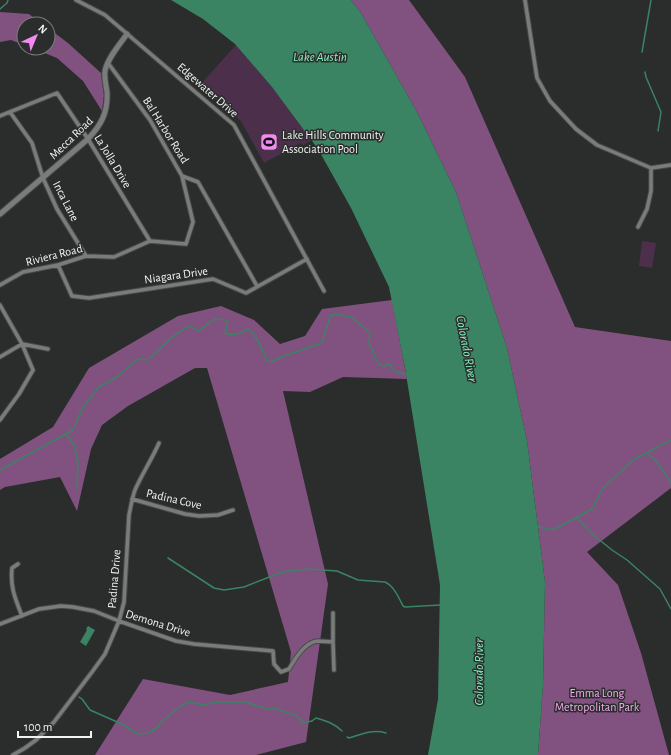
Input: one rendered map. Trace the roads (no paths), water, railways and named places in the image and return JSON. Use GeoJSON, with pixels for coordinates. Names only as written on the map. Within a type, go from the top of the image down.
{"type":"FeatureCollection","features":[{"type":"Feature","properties":{"kind":"street","name":"Edgewater Drive"},"geometry":{"type":"LineString","coordinates":[[76,0],[105,15],[234,125],[324,291]]}},
{"type":"Feature","properties":{"kind":"street"},"geometry":{"type":"LineString","coordinates":[[525,0],[537,78],[550,101],[576,129],[597,145],[651,168],[671,164]]}},
{"type":"Feature","properties":{"kind":"street","name":"Mecca Road"},"geometry":{"type":"LineString","coordinates":[[0,214],[88,139],[97,129],[104,114],[107,102],[105,70],[113,54],[127,34]]}},
{"type":"Feature","properties":{"kind":"street","name":"Bal Harbor Road"},"geometry":{"type":"LineString","coordinates":[[108,63],[150,120],[182,176],[198,182],[257,286]]}},
{"type":"Feature","properties":{"kind":"street","name":"La Jolla Drive"},"geometry":{"type":"LineString","coordinates":[[10,112],[57,93],[88,139],[150,241]]}},
{"type":"Feature","properties":{"kind":"street"},"geometry":{"type":"LineString","coordinates":[[0,116],[10,112]]}},
{"type":"Feature","properties":{"kind":"street","name":"Inca Lane"},"geometry":{"type":"LineString","coordinates":[[10,112],[32,143],[43,178],[57,209],[86,256]]}},
{"type":"Feature","properties":{"kind":"street"},"geometry":{"type":"LineString","coordinates":[[638,227],[649,203],[651,191],[651,168]]}},
{"type":"Feature","properties":{"kind":"street","name":"Riviera Road"},"geometry":{"type":"LineString","coordinates":[[0,285],[23,272],[58,265],[86,256],[114,257],[150,241],[186,244],[193,222],[182,176]]}},
{"type":"Feature","properties":{"kind":"street","name":"Niagara Drive"},"geometry":{"type":"LineString","coordinates":[[58,265],[72,296],[89,298],[214,279],[246,293],[307,259]]}},
{"type":"Feature","properties":{"kind":"street"},"geometry":{"type":"LineString","coordinates":[[0,305],[22,344],[33,370],[19,394],[0,420]]}},
{"type":"Feature","properties":{"kind":"street"},"geometry":{"type":"LineString","coordinates":[[0,357],[22,344],[48,349]]}},
{"type":"Feature","properties":{"kind":"street","name":"Padina Drive"},"geometry":{"type":"LineString","coordinates":[[13,755],[36,740],[60,715],[98,664],[108,646],[119,621],[125,594],[129,515],[132,499],[159,444]]}},
{"type":"Feature","properties":{"kind":"street","name":"Padina Cove"},"geometry":{"type":"LineString","coordinates":[[132,499],[185,514],[199,516],[218,515],[233,510]]}},
{"type":"Feature","properties":{"kind":"street"},"geometry":{"type":"LineString","coordinates":[[18,564],[12,568],[11,578],[13,592],[22,616]]}},
{"type":"Feature","properties":{"kind":"street","name":"Demona Drive"},"geometry":{"type":"LineString","coordinates":[[0,624],[39,609],[51,607],[73,607],[94,611],[176,641],[273,651],[274,664],[281,672],[289,669],[293,661],[305,646],[316,641],[333,642]]}},
{"type":"Feature","properties":{"kind":"street"},"geometry":{"type":"LineString","coordinates":[[333,613],[334,670]]}},
{"type":"Feature","properties":{"kind":"water","name":"Lake Austin"},"geometry":{"type":"Polygon","coordinates":[[[171,0],[351,0],[361,13],[417,112],[456,192],[507,348],[527,441],[545,582],[543,685],[538,755],[428,755],[438,699],[440,585],[405,368],[389,287],[351,208],[318,149],[272,87],[235,44],[203,19],[171,0]]]}},
{"type":"Feature","properties":{"kind":"water","name":"Lake Hills Community Association Pool"},"geometry":{"type":"Polygon","coordinates":[[[271,133],[278,148],[271,151],[268,144],[265,145],[262,139],[271,133]]]}},
{"type":"Feature","properties":{"kind":"water"},"geometry":{"type":"Polygon","coordinates":[[[88,626],[95,630],[86,646],[80,642],[88,626]]]}},
{"type":"Feature","properties":{"kind":"waterway"},"geometry":{"type":"LineString","coordinates":[[0,9],[7,3],[8,0]]}},
{"type":"Feature","properties":{"kind":"waterway"},"geometry":{"type":"LineString","coordinates":[[642,52],[651,0]]}},
{"type":"Feature","properties":{"kind":"waterway"},"geometry":{"type":"LineString","coordinates":[[645,72],[661,112],[658,131]]}},
{"type":"Feature","properties":{"kind":"waterway"},"geometry":{"type":"LineString","coordinates":[[0,470],[73,430],[83,407],[99,387],[117,377],[135,361],[140,359],[148,360],[173,336],[185,328],[190,326],[199,331],[215,319],[227,321],[225,333],[231,335],[248,329],[257,339],[267,361],[272,362],[322,342],[331,315],[336,314],[351,317],[368,331],[370,335],[369,343],[379,365],[384,366],[388,364],[391,365],[393,370],[396,372],[407,374]]}},
{"type":"Feature","properties":{"kind":"waterway"},"geometry":{"type":"LineString","coordinates":[[66,434],[74,445],[78,462],[77,489]]}},
{"type":"Feature","properties":{"kind":"waterway"},"geometry":{"type":"LineString","coordinates":[[535,526],[553,530],[592,509],[603,488],[633,460],[671,440]]}},
{"type":"Feature","properties":{"kind":"waterway"},"geometry":{"type":"LineString","coordinates":[[647,453],[655,460],[671,482]]}},
{"type":"Feature","properties":{"kind":"waterway"},"geometry":{"type":"LineString","coordinates":[[577,518],[592,534],[627,560],[660,589],[671,609]]}},
{"type":"Feature","properties":{"kind":"waterway"},"geometry":{"type":"LineString","coordinates":[[168,558],[214,588],[224,590],[244,587],[288,571],[308,569],[337,571],[358,580],[385,582],[394,589],[405,607],[440,605]]}},
{"type":"Feature","properties":{"kind":"waterway"},"geometry":{"type":"LineString","coordinates":[[79,697],[90,710],[124,725],[138,734],[148,733],[156,729],[162,721],[181,706],[189,702],[202,705],[217,702],[245,702],[268,709],[277,709],[297,716],[303,723],[312,721],[316,718],[327,721],[342,731]]}},
{"type":"Feature","properties":{"kind":"waterway"},"geometry":{"type":"LineString","coordinates":[[347,737],[349,738],[372,732],[386,733]]}},
{"type":"Feature","properties":{"kind":"place","name":"Lake Hills Community Association Pool"},"geometry":{"type":"Point","coordinates":[269,142]}},
{"type":"Feature","properties":{"kind":"water label","name":"Colorado River"},"geometry":{"type":"Point","coordinates":[466,349]}},
{"type":"Feature","properties":{"kind":"water label","name":"Colorado River"},"geometry":{"type":"Point","coordinates":[479,672]}},
{"type":"Feature","properties":{"kind":"park label","name":"Emma Long Metropolitan Park"},"geometry":{"type":"Point","coordinates":[597,700]}}]}
